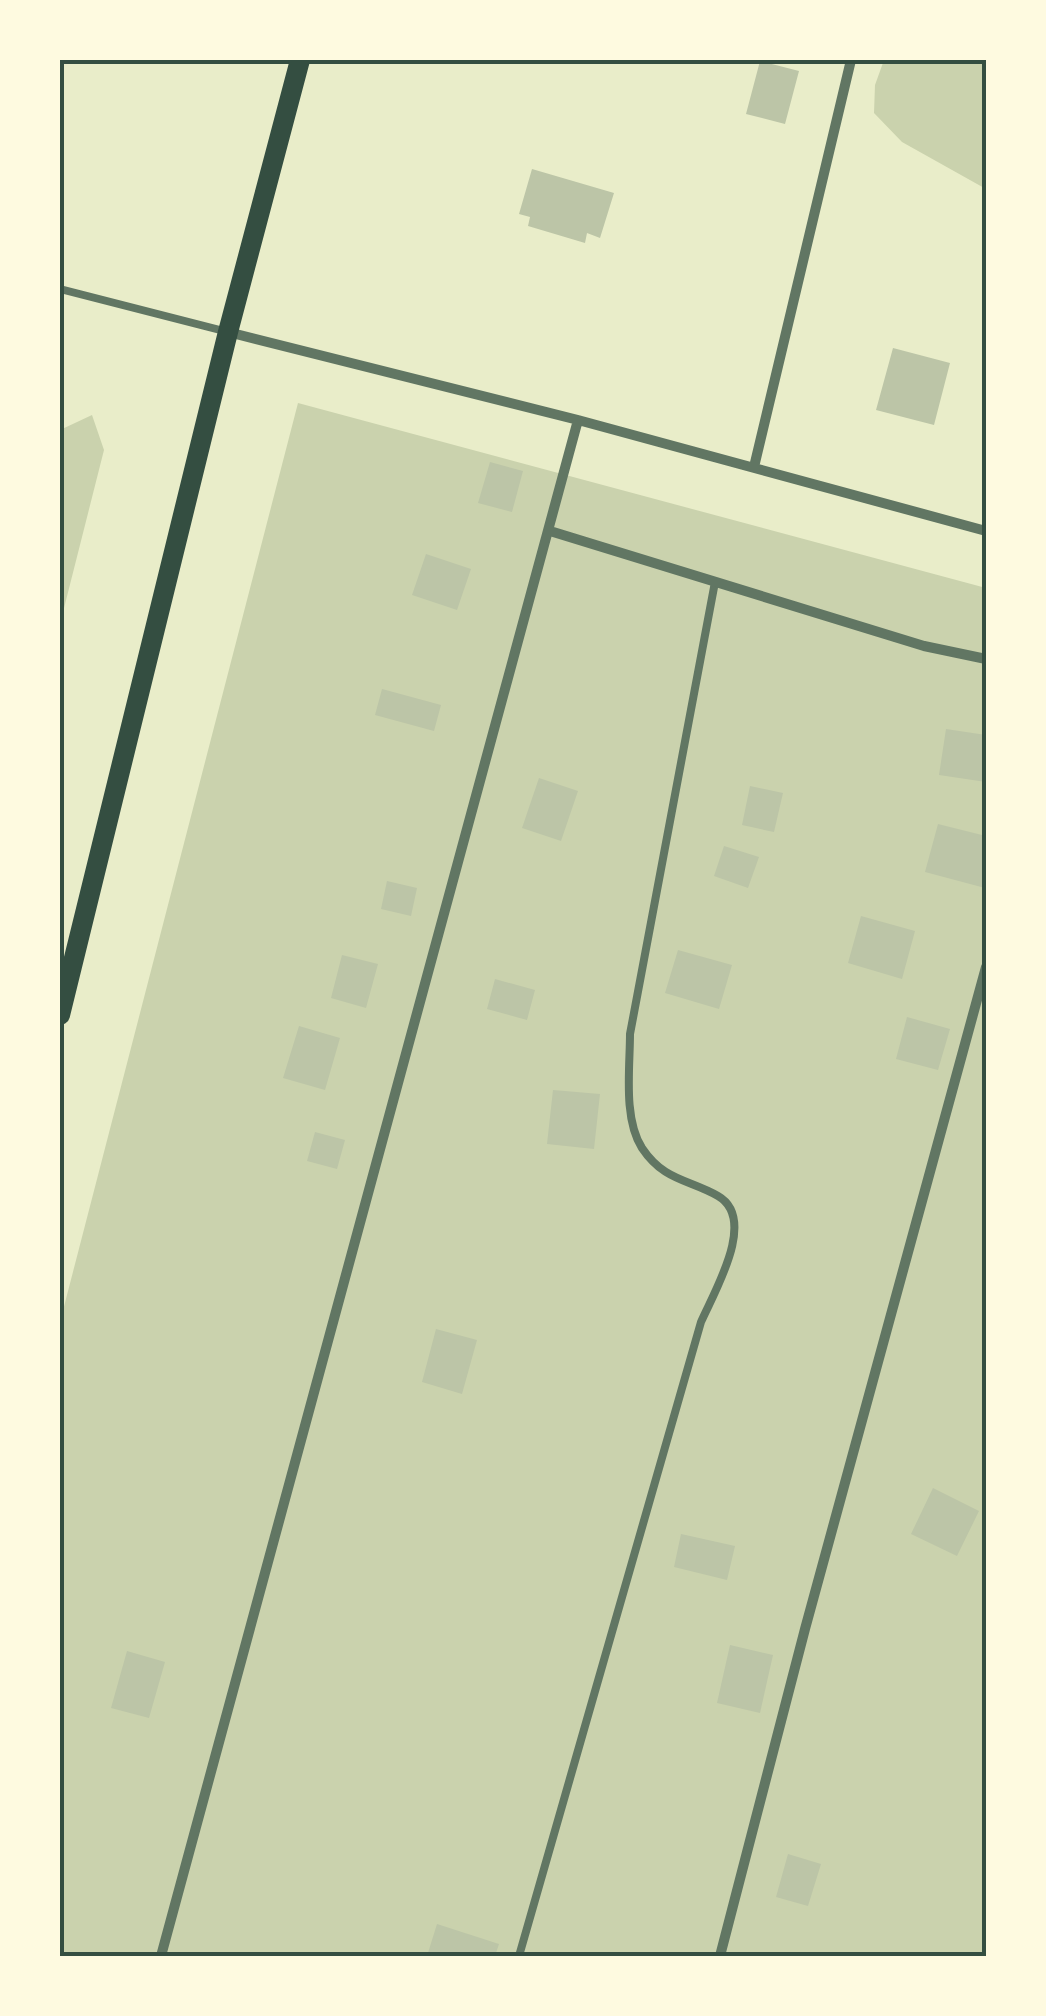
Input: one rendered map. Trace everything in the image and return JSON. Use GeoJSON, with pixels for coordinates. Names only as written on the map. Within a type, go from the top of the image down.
{"type":"FeatureCollection","features":[{"type":"Feature","properties":{"kind":"main road"},"geometry":{"type":"LineString","coordinates":[[60,1015],[228,332],[300,60]]}},
{"type":"Feature","properties":{"kind":"street"},"geometry":{"type":"LineString","coordinates":[[754,467],[851,60]]}},
{"type":"Feature","properties":{"kind":"street"},"geometry":{"type":"LineString","coordinates":[[228,332],[578,420],[986,530]]}},
{"type":"Feature","properties":{"kind":"street"},"geometry":{"type":"LineString","coordinates":[[160,1956],[578,420]]}},
{"type":"Feature","properties":{"kind":"street"},"geometry":{"type":"LineString","coordinates":[[550,531],[924,646],[986,659]]}},
{"type":"Feature","properties":{"kind":"street"},"geometry":{"type":"LineString","coordinates":[[720,1956],[986,966]]}},
{"type":"Feature","properties":{"kind":"lane"},"geometry":{"type":"LineString","coordinates":[[60,290],[228,332]]}},
{"type":"Feature","properties":{"kind":"lane"},"geometry":{"type":"LineString","coordinates":[[519,1956],[702,1322],[736,1233],[732,1208],[719,1196],[662,1171],[642,1147],[634,1130],[630,1096],[630,1034],[716,582]]}},
{"type":"Feature","properties":{"kind":"green space"},"geometry":{"type":"Polygon","coordinates":[[[884,60],[986,60],[986,189],[902,142],[874,113],[875,85],[884,60]]]}},
{"type":"Feature","properties":{"kind":"green space"},"geometry":{"type":"Polygon","coordinates":[[[298,403],[986,588],[986,1956],[60,1956],[60,1322],[298,403]]]}},
{"type":"Feature","properties":{"kind":"green space"},"geometry":{"type":"Polygon","coordinates":[[[92,415],[104,450],[60,624],[60,430],[92,415]]]}},
{"type":"Feature","properties":{"kind":"building"},"geometry":{"type":"Polygon","coordinates":[[[760,61],[799,71],[785,124],[746,114],[760,61]]]}},
{"type":"Feature","properties":{"kind":"building"},"geometry":{"type":"Polygon","coordinates":[[[532,169],[614,193],[600,238],[587,233],[585,243],[528,226],[530,217],[519,214],[532,169]]]}},
{"type":"Feature","properties":{"kind":"building"},"geometry":{"type":"Polygon","coordinates":[[[893,348],[950,363],[934,425],[876,410],[893,348]]]}},
{"type":"Feature","properties":{"kind":"building"},"geometry":{"type":"Polygon","coordinates":[[[490,462],[523,471],[512,512],[478,503],[490,462]]]}},
{"type":"Feature","properties":{"kind":"building"},"geometry":{"type":"Polygon","coordinates":[[[426,554],[471,569],[457,610],[412,595],[426,554]]]}},
{"type":"Feature","properties":{"kind":"building"},"geometry":{"type":"Polygon","coordinates":[[[382,689],[441,705],[434,731],[375,715],[382,689]]]}},
{"type":"Feature","properties":{"kind":"building"},"geometry":{"type":"Polygon","coordinates":[[[946,729],[986,735],[986,782],[939,775],[946,729]]]}},
{"type":"Feature","properties":{"kind":"building"},"geometry":{"type":"Polygon","coordinates":[[[539,778],[578,791],[561,841],[522,828],[539,778]]]}},
{"type":"Feature","properties":{"kind":"building"},"geometry":{"type":"Polygon","coordinates":[[[750,786],[783,793],[774,832],[742,825],[750,786]]]}},
{"type":"Feature","properties":{"kind":"building"},"geometry":{"type":"Polygon","coordinates":[[[938,824],[986,836],[985,888],[925,872],[938,824]]]}},
{"type":"Feature","properties":{"kind":"building"},"geometry":{"type":"Polygon","coordinates":[[[724,846],[759,857],[748,888],[714,876],[724,846]]]}},
{"type":"Feature","properties":{"kind":"building"},"geometry":{"type":"Polygon","coordinates":[[[387,881],[417,888],[411,916],[381,909],[387,881]]]}},
{"type":"Feature","properties":{"kind":"building"},"geometry":{"type":"Polygon","coordinates":[[[861,916],[915,931],[902,979],[848,963],[861,916]]]}},
{"type":"Feature","properties":{"kind":"building"},"geometry":{"type":"Polygon","coordinates":[[[678,950],[732,965],[719,1009],[665,993],[678,950]]]}},
{"type":"Feature","properties":{"kind":"building"},"geometry":{"type":"Polygon","coordinates":[[[342,955],[378,964],[366,1008],[331,998],[342,955]]]}},
{"type":"Feature","properties":{"kind":"building"},"geometry":{"type":"Polygon","coordinates":[[[495,979],[535,990],[527,1020],[487,1009],[495,979]]]}},
{"type":"Feature","properties":{"kind":"building"},"geometry":{"type":"Polygon","coordinates":[[[907,1017],[950,1029],[938,1070],[896,1059],[907,1017]]]}},
{"type":"Feature","properties":{"kind":"building"},"geometry":{"type":"Polygon","coordinates":[[[299,1026],[340,1038],[325,1090],[283,1078],[299,1026]]]}},
{"type":"Feature","properties":{"kind":"building"},"geometry":{"type":"Polygon","coordinates":[[[553,1090],[600,1094],[594,1149],[547,1144],[553,1090]]]}},
{"type":"Feature","properties":{"kind":"building"},"geometry":{"type":"Polygon","coordinates":[[[315,1132],[345,1140],[337,1169],[307,1161],[315,1132]]]}},
{"type":"Feature","properties":{"kind":"building"},"geometry":{"type":"Polygon","coordinates":[[[436,1329],[477,1340],[462,1394],[422,1382],[436,1329]]]}},
{"type":"Feature","properties":{"kind":"building"},"geometry":{"type":"Polygon","coordinates":[[[933,1488],[979,1511],[957,1556],[911,1534],[933,1488]]]}},
{"type":"Feature","properties":{"kind":"building"},"geometry":{"type":"Polygon","coordinates":[[[681,1534],[735,1546],[727,1580],[674,1567],[681,1534]]]}},
{"type":"Feature","properties":{"kind":"building"},"geometry":{"type":"Polygon","coordinates":[[[730,1645],[773,1655],[760,1713],[717,1703],[730,1645]]]}},
{"type":"Feature","properties":{"kind":"building"},"geometry":{"type":"Polygon","coordinates":[[[127,1651],[165,1662],[149,1718],[111,1708],[127,1651]]]}},
{"type":"Feature","properties":{"kind":"building"},"geometry":{"type":"Polygon","coordinates":[[[788,1854],[821,1864],[808,1906],[776,1897],[788,1854]]]}},
{"type":"Feature","properties":{"kind":"building"},"geometry":{"type":"Polygon","coordinates":[[[437,1924],[499,1944],[495,1956],[427,1956],[437,1924]]]}}]}
